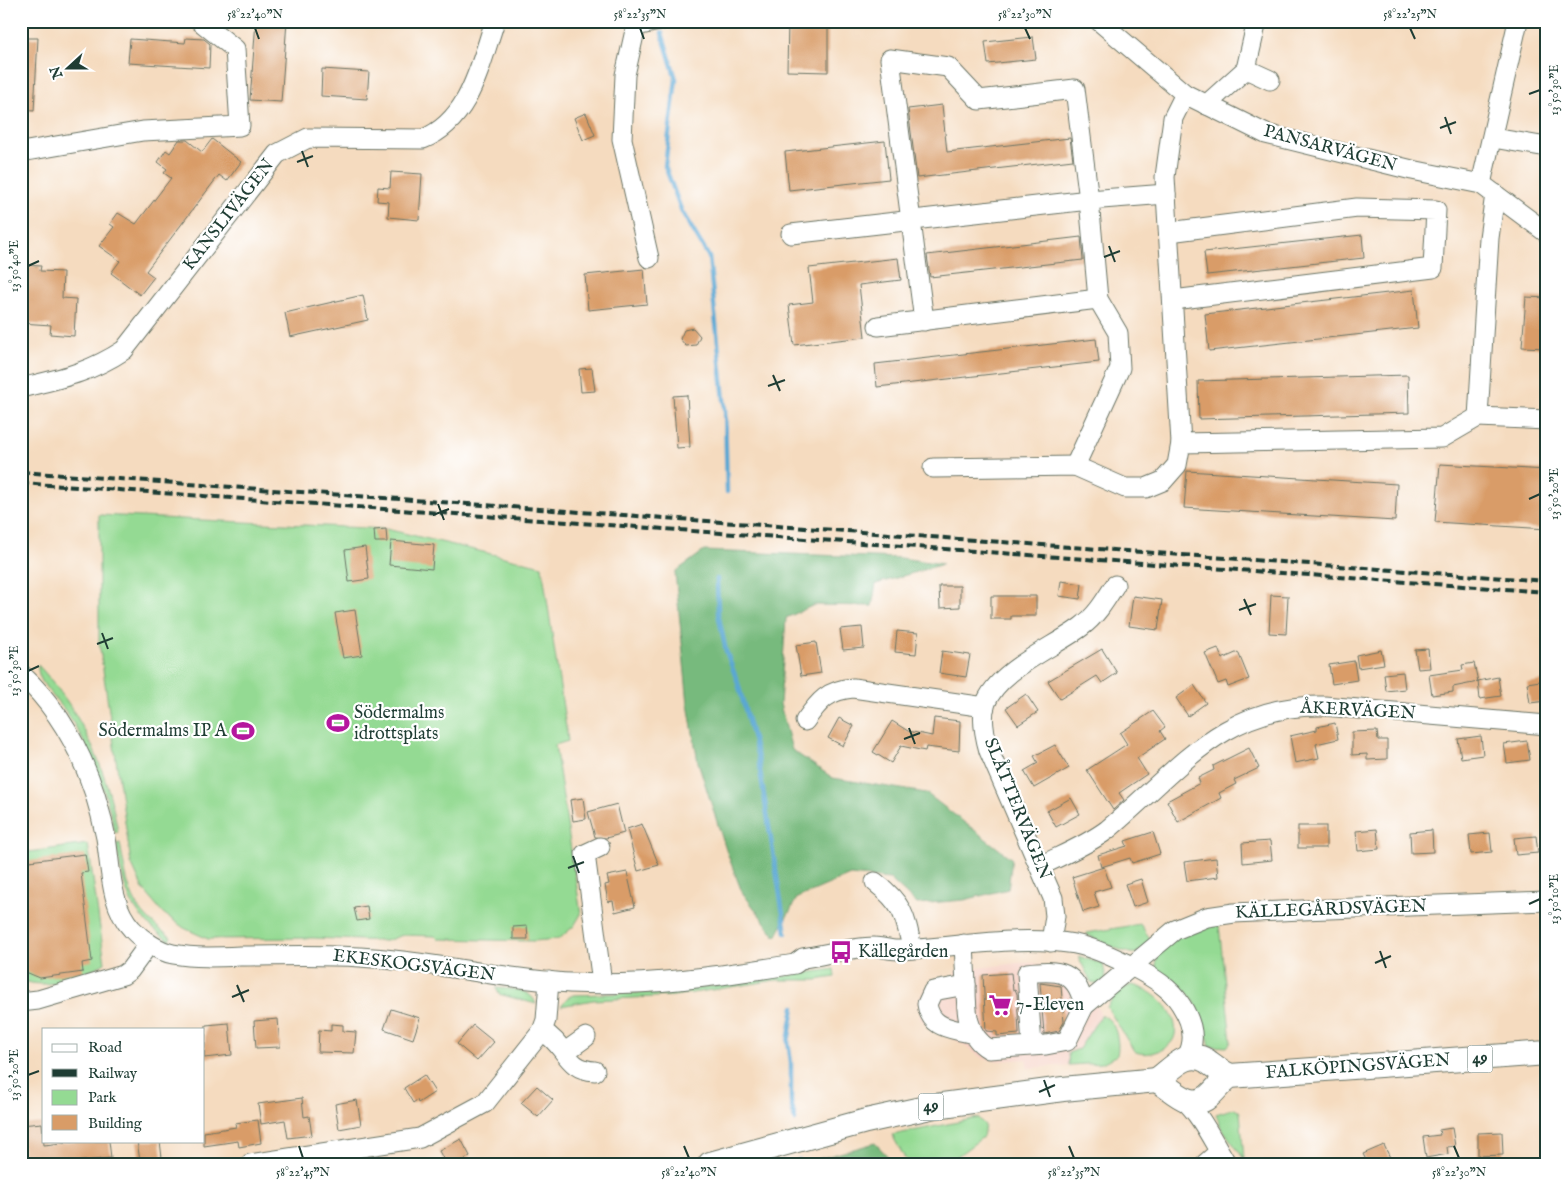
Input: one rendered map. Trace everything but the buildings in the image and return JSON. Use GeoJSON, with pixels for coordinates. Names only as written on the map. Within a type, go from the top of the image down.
{"type":"FeatureCollection","features":[{"type":"Feature","properties":{"kind":"main road","name":"FALKÖPINGSVÄGEN"},"geometry":{"type":"LineString","coordinates":[[710,1164],[866,1122],[935,1106],[1063,1089],[1547,1053]]}},
{"type":"Feature","properties":{"kind":"street"},"geometry":{"type":"LineString","coordinates":[[21,152],[143,131],[240,126],[235,49],[200,21]]}},
{"type":"Feature","properties":{"kind":"street","name":"KANSLIVÄGEN"},"geometry":{"type":"LineString","coordinates":[[21,388],[70,376],[100,366],[124,350],[277,154],[308,138],[423,139],[438,133],[450,122],[471,92],[495,21]]}},
{"type":"Feature","properties":{"kind":"street"},"geometry":{"type":"LineString","coordinates":[[649,258],[622,139],[625,75],[636,26],[659,21]]}},
{"type":"Feature","properties":{"kind":"street","name":"PANSARVÄGEN"},"geometry":{"type":"LineString","coordinates":[[1099,21],[1185,94],[1266,134],[1488,189],[1547,233]]}},
{"type":"Feature","properties":{"kind":"street"},"geometry":{"type":"LineString","coordinates":[[1206,105],[1246,69],[1257,21]]}},
{"type":"Feature","properties":{"kind":"street"},"geometry":{"type":"LineString","coordinates":[[1478,417],[1489,238],[1488,189],[1493,138],[1518,21]]}},
{"type":"Feature","properties":{"kind":"street"},"geometry":{"type":"LineString","coordinates":[[924,321],[890,60],[948,66],[979,100],[1075,89],[1089,200],[1098,299],[1118,333],[1120,368],[1075,466]]}},
{"type":"Feature","properties":{"kind":"street"},"geometry":{"type":"LineString","coordinates":[[1246,69],[1270,80]]}},
{"type":"Feature","properties":{"kind":"street"},"geometry":{"type":"LineString","coordinates":[[933,468],[1075,466],[1125,488],[1146,488],[1163,481],[1177,464],[1181,443],[1165,177],[1173,118],[1185,94]]}},
{"type":"Feature","properties":{"kind":"street"},"geometry":{"type":"LineString","coordinates":[[1493,138],[1547,147]]}},
{"type":"Feature","properties":{"kind":"street"},"geometry":{"type":"LineString","coordinates":[[791,234],[1089,200],[1166,194]]}},
{"type":"Feature","properties":{"kind":"street"},"geometry":{"type":"LineString","coordinates":[[1169,232],[1357,208],[1436,210],[1433,268],[1173,300]]}},
{"type":"Feature","properties":{"kind":"street"},"geometry":{"type":"LineString","coordinates":[[878,326],[1098,299]]}},
{"type":"Feature","properties":{"kind":"street"},"geometry":{"type":"LineString","coordinates":[[1181,443],[1442,438],[1478,417],[1547,420]]}},
{"type":"Feature","properties":{"kind":"street"},"geometry":{"type":"LineString","coordinates":[[805,721],[825,698],[838,690],[845,689],[985,706],[996,688],[1010,674],[1090,619],[1115,586]]}},
{"type":"Feature","properties":{"kind":"street","name":"EKESKOGSVÄGEN"},"geometry":{"type":"LineString","coordinates":[[21,674],[57,716],[80,755],[100,814],[112,880],[121,912],[130,927],[149,944],[170,954],[198,957],[362,957],[549,981],[602,983],[686,981],[795,964],[805,968],[875,958],[903,949],[964,944],[1051,942],[1076,945],[1098,951],[1149,975],[1178,1000],[1186,1014],[1195,1079],[1223,1158]]}},
{"type":"Feature","properties":{"kind":"street","name":"SLÅTTERVÄGEN"},"geometry":{"type":"LineString","coordinates":[[985,706],[985,736],[989,750],[1040,866],[1055,907],[1051,942]]}},
{"type":"Feature","properties":{"kind":"street","name":"ÅKERVÄGEN"},"geometry":{"type":"LineString","coordinates":[[1040,866],[1096,837],[1214,737],[1248,718],[1268,711],[1297,706],[1324,706],[1547,725]]}},
{"type":"Feature","properties":{"kind":"street"},"geometry":{"type":"LineString","coordinates":[[600,847],[585,854],[602,983]]}},
{"type":"Feature","properties":{"kind":"street"},"geometry":{"type":"LineString","coordinates":[[875,882],[893,895],[906,917],[903,949]]}},
{"type":"Feature","properties":{"kind":"street","name":"KÄLLEGÅRDSVÄGEN"},"geometry":{"type":"LineString","coordinates":[[1084,1006],[1096,998],[1175,930],[1194,921],[1221,915],[1547,902]]}},
{"type":"Feature","properties":{"kind":"street"},"geometry":{"type":"LineString","coordinates":[[1027,942],[1032,1046]]}},
{"type":"Feature","properties":{"kind":"street"},"geometry":{"type":"LineString","coordinates":[[21,1002],[46,997],[123,975],[130,970],[149,944]]}},
{"type":"Feature","properties":{"kind":"street"},"geometry":{"type":"LineString","coordinates":[[964,944],[970,1026],[980,1044],[989,1049],[1068,1041],[1084,1006],[1075,982],[1063,972],[1027,972]]}},
{"type":"Feature","properties":{"kind":"street"},"geometry":{"type":"LineString","coordinates":[[250,1164],[420,1138],[485,1103],[542,1031],[546,1020],[549,981]]}},
{"type":"Feature","properties":{"kind":"street"},"geometry":{"type":"LineString","coordinates":[[966,985],[933,991],[926,1004],[932,1020],[940,1026],[973,1034]]}},
{"type":"Feature","properties":{"kind":"street"},"geometry":{"type":"LineString","coordinates":[[542,1031],[559,1044],[575,1067],[583,1071],[595,1071]]}},
{"type":"Feature","properties":{"kind":"street"},"geometry":{"type":"LineString","coordinates":[[564,1052],[586,1037]]}},
{"type":"Feature","properties":{"kind":"street"},"geometry":{"type":"LineString","coordinates":[[1204,1164],[1223,1158]]}},
{"type":"Feature","properties":{"kind":"shaded area"},"geometry":{"type":"Polygon","coordinates":[[[1017,963],[1035,963],[1084,982],[1101,1015],[1079,1049],[1068,1053],[1069,1065],[1028,1068],[1026,1059],[1001,1061],[983,1059],[956,1040],[930,1030],[920,1018],[919,1000],[924,989],[937,980],[955,976],[955,971],[1017,963]]]}},
{"type":"Feature","properties":{"kind":"green space","name":"Södermalms idrottsplats"},"geometry":{"type":"Polygon","coordinates":[[[99,515],[386,529],[542,566],[568,741],[555,745],[581,914],[574,926],[559,939],[534,941],[438,939],[435,936],[403,935],[386,941],[313,938],[208,939],[184,928],[163,913],[143,889],[131,863],[99,642],[99,515]]]}},
{"type":"Feature","properties":{"kind":"green space"},"geometry":{"type":"Polygon","coordinates":[[[704,551],[901,558],[943,564],[876,584],[872,606],[814,605],[786,618],[780,704],[792,750],[833,778],[926,793],[1012,859],[1008,889],[964,900],[917,904],[890,879],[850,875],[797,898],[776,937],[742,892],[726,850],[698,762],[688,704],[675,572],[704,551]]]}},
{"type":"Feature","properties":{"kind":"green space"},"geometry":{"type":"Polygon","coordinates":[[[38,665],[68,702],[80,722],[107,786],[118,832],[115,833],[97,770],[76,727],[40,678],[38,665]]]}},
{"type":"Feature","properties":{"kind":"green space"},"geometry":{"type":"Polygon","coordinates":[[[120,843],[133,897],[147,917],[171,937],[169,940],[145,920],[136,910],[130,899],[125,887],[116,844],[120,843]]]}},
{"type":"Feature","properties":{"kind":"green space"},"geometry":{"type":"Polygon","coordinates":[[[88,844],[105,963],[64,981],[42,984],[21,980],[21,853],[88,844]]]}},
{"type":"Feature","properties":{"kind":"green space"},"geometry":{"type":"Polygon","coordinates":[[[1216,921],[1219,925],[1231,1042],[1227,1047],[1210,1046],[1203,1020],[1196,1004],[1184,990],[1162,974],[1156,967],[1158,957],[1170,943],[1188,932],[1216,921]]]}},
{"type":"Feature","properties":{"kind":"green space"},"geometry":{"type":"Polygon","coordinates":[[[1140,924],[1151,940],[1136,953],[1120,950],[1087,935],[1087,933],[1140,924]]]}},
{"type":"Feature","properties":{"kind":"green space"},"geometry":{"type":"Polygon","coordinates":[[[1078,956],[1103,964],[1106,978],[1099,985],[1091,982],[1078,956]]]}},
{"type":"Feature","properties":{"kind":"green space"},"geometry":{"type":"Polygon","coordinates":[[[834,969],[835,977],[816,980],[776,980],[673,996],[593,1000],[561,1006],[567,998],[573,995],[671,992],[834,969]]]}},
{"type":"Feature","properties":{"kind":"green space"},"geometry":{"type":"Polygon","coordinates":[[[1131,985],[1144,989],[1155,996],[1172,1017],[1175,1028],[1174,1038],[1166,1047],[1152,1053],[1134,1051],[1107,1007],[1118,991],[1131,985]]]}},
{"type":"Feature","properties":{"kind":"green space"},"geometry":{"type":"Polygon","coordinates":[[[496,988],[525,992],[536,1004],[499,994],[496,988]]]}},
{"type":"Feature","properties":{"kind":"green space"},"geometry":{"type":"Polygon","coordinates":[[[1101,1015],[1110,1021],[1116,1032],[1117,1055],[1102,1063],[1069,1065],[1068,1053],[1079,1049],[1101,1015]]]}},
{"type":"Feature","properties":{"kind":"green space"},"geometry":{"type":"Polygon","coordinates":[[[1235,1108],[1240,1112],[1244,1159],[1221,1127],[1216,1114],[1235,1108]]]}},
{"type":"Feature","properties":{"kind":"green space"},"geometry":{"type":"Polygon","coordinates":[[[978,1118],[985,1125],[983,1137],[948,1163],[918,1164],[906,1160],[892,1135],[978,1118]]]}},
{"type":"Feature","properties":{"kind":"green space"},"geometry":{"type":"Polygon","coordinates":[[[875,1143],[895,1164],[801,1164],[875,1143]]]}},
{"type":"Feature","properties":{"kind":"waterway"},"geometry":{"type":"LineString","coordinates":[[662,33],[676,79],[665,166],[682,212],[709,257],[725,409],[727,492]]}},
{"type":"Feature","properties":{"kind":"waterway"},"geometry":{"type":"LineString","coordinates":[[717,579],[718,613],[726,651],[738,683],[758,758],[786,933]]}},
{"type":"Feature","properties":{"kind":"waterway"},"geometry":{"type":"LineString","coordinates":[[794,1007],[788,1042],[791,1062],[791,1102],[795,1120]]}},
{"type":"Feature","properties":{"kind":"railway"},"geometry":{"type":"LineString","coordinates":[[21,472],[1547,581]]}},
{"type":"Feature","properties":{"kind":"railway"},"geometry":{"type":"LineString","coordinates":[[21,483],[1547,592]]}},
{"type":"Feature","properties":{"kind":"place","name":"Södermalms idrottsplats"},"geometry":{"type":"Point","coordinates":[338,723]}},
{"type":"Feature","properties":{"kind":"place","name":"Södermalms IP A"},"geometry":{"type":"Point","coordinates":[243,731]}},
{"type":"Feature","properties":{"kind":"place","name":"Källegården"},"geometry":{"type":"Point","coordinates":[841,952]}},
{"type":"Feature","properties":{"kind":"place","name":"7-Eleven"},"geometry":{"type":"Point","coordinates":[1000,1005]}}]}
